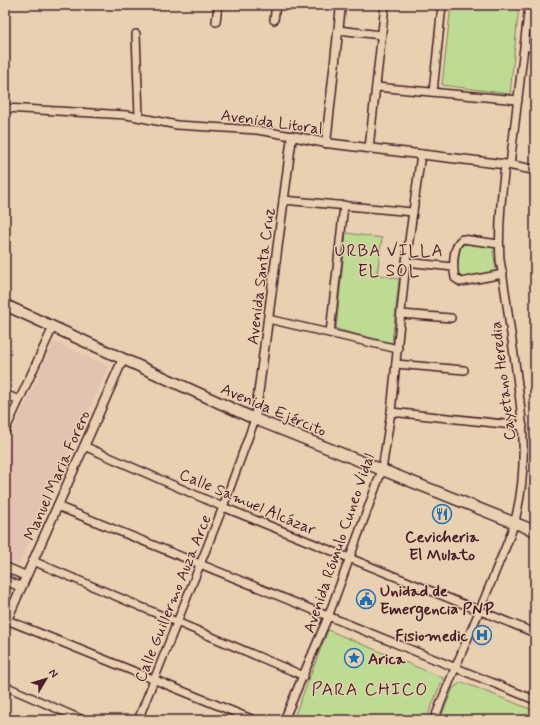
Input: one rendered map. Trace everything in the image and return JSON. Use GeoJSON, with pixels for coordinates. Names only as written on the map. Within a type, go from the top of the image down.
{"type":"FeatureCollection","features":[{"type":"Feature","properties":{"kind":"main road","name":"Avenida Ejército"},"geometry":{"type":"LineString","coordinates":[[5,305],[255,419],[535,532]]}},
{"type":"Feature","properties":{"kind":"street"},"geometry":{"type":"LineString","coordinates":[[216,22],[218,5]]}},
{"type":"Feature","properties":{"kind":"street"},"geometry":{"type":"LineString","coordinates":[[274,20],[276,5]]}},
{"type":"Feature","properties":{"kind":"street"},"geometry":{"type":"LineString","coordinates":[[326,143],[341,5]]}},
{"type":"Feature","properties":{"kind":"street"},"geometry":{"type":"LineString","coordinates":[[369,148],[385,5]]}},
{"type":"Feature","properties":{"kind":"street"},"geometry":{"type":"LineString","coordinates":[[433,92],[442,5]]}},
{"type":"Feature","properties":{"kind":"street","name":"Cayetano Heredia"},"geometry":{"type":"LineString","coordinates":[[434,720],[515,523],[522,481],[524,453],[523,426],[519,386],[499,244],[499,223],[518,100],[529,5]]}},
{"type":"Feature","properties":{"kind":"street"},"geometry":{"type":"LineString","coordinates":[[338,30],[381,34]]}},
{"type":"Feature","properties":{"kind":"street"},"geometry":{"type":"LineString","coordinates":[[136,34],[139,116]]}},
{"type":"Feature","properties":{"kind":"street"},"geometry":{"type":"LineString","coordinates":[[524,46],[535,49]]}},
{"type":"Feature","properties":{"kind":"street"},"geometry":{"type":"LineString","coordinates":[[376,87],[518,100]]}},
{"type":"Feature","properties":{"kind":"street","name":"Avenida Litoral"},"geometry":{"type":"LineString","coordinates":[[5,108],[64,110],[139,116],[177,125],[257,130],[326,143],[508,165],[535,170]]}},
{"type":"Feature","properties":{"kind":"street","name":"Avenida Santa Cruz"},"geometry":{"type":"LineString","coordinates":[[255,419],[292,136]]}},
{"type":"Feature","properties":{"kind":"street","name":"Avenida Rómulo Cuneo Vidal"},"geometry":{"type":"LineString","coordinates":[[284,720],[328,617],[382,470],[391,412],[406,262],[421,154]]}},
{"type":"Feature","properties":{"kind":"street"},"geometry":{"type":"LineString","coordinates":[[522,167],[535,173]]}},
{"type":"Feature","properties":{"kind":"street"},"geometry":{"type":"LineString","coordinates":[[283,200],[413,212]]}},
{"type":"Feature","properties":{"kind":"street"},"geometry":{"type":"LineString","coordinates":[[330,333],[344,205]]}},
{"type":"Feature","properties":{"kind":"street"},"geometry":{"type":"LineString","coordinates":[[499,244],[462,240],[458,242],[456,247],[453,267],[455,278],[461,282],[503,274]]}},
{"type":"Feature","properties":{"kind":"street"},"geometry":{"type":"LineString","coordinates":[[406,262],[453,267]]}},
{"type":"Feature","properties":{"kind":"street"},"geometry":{"type":"LineString","coordinates":[[401,314],[451,318]]}},
{"type":"Feature","properties":{"kind":"street"},"geometry":{"type":"LineString","coordinates":[[268,319],[398,349]]}},
{"type":"Feature","properties":{"kind":"street"},"geometry":{"type":"LineString","coordinates":[[5,431],[53,327]]}},
{"type":"Feature","properties":{"kind":"street","name":"Manuel Maria Forero"},"geometry":{"type":"LineString","coordinates":[[6,622],[123,359]]}},
{"type":"Feature","properties":{"kind":"street"},"geometry":{"type":"LineString","coordinates":[[396,364],[464,370]]}},
{"type":"Feature","properties":{"kind":"street"},"geometry":{"type":"LineString","coordinates":[[5,394],[19,400]]}},
{"type":"Feature","properties":{"kind":"street"},"geometry":{"type":"LineString","coordinates":[[391,412],[523,426]]}},
{"type":"Feature","properties":{"kind":"street","name":"Calle Guillermo Auza Arce"},"geometry":{"type":"LineString","coordinates":[[138,720],[223,507],[255,419]]}},
{"type":"Feature","properties":{"kind":"street","name":"Calle Samuel Alcázar"},"geometry":{"type":"LineString","coordinates":[[84,446],[223,507],[535,633]]}},
{"type":"Feature","properties":{"kind":"street"},"geometry":{"type":"LineString","coordinates":[[57,506],[535,700]]}},
{"type":"Feature","properties":{"kind":"street"},"geometry":{"type":"LineString","coordinates":[[33,561],[304,676]]}},
{"type":"Feature","properties":{"kind":"street"},"geometry":{"type":"LineString","coordinates":[[5,567],[26,576]]}},
{"type":"Feature","properties":{"kind":"street"},"geometry":{"type":"LineString","coordinates":[[5,580],[21,587]]}},
{"type":"Feature","properties":{"kind":"street"},"geometry":{"type":"LineString","coordinates":[[6,622],[254,720]]}},
{"type":"Feature","properties":{"kind":"street"},"geometry":{"type":"LineString","coordinates":[[5,686],[83,720]]}},
{"type":"Feature","properties":{"kind":"shaded area"},"geometry":{"type":"Polygon","coordinates":[[[56,342],[108,366],[108,368],[77,438],[74,439],[70,447],[71,449],[50,495],[48,496],[46,501],[47,503],[19,565],[5,559],[5,448],[53,343],[56,342]]]}},
{"type":"Feature","properties":{"kind":"shaded area","name":"Fisiomedic"},"geometry":{"type":"Polygon","coordinates":[[[482,621],[492,626],[483,648],[471,644],[479,623],[482,621]]]}},
{"type":"Feature","properties":{"kind":"green space"},"geometry":{"type":"Polygon","coordinates":[[[451,5],[519,5],[510,94],[442,85],[451,5]]]}},
{"type":"Feature","properties":{"kind":"green space"},"geometry":{"type":"Polygon","coordinates":[[[346,233],[382,238],[377,274],[399,279],[392,343],[336,329],[346,233]]]}},
{"type":"Feature","properties":{"kind":"green space"},"geometry":{"type":"Polygon","coordinates":[[[468,244],[495,248],[495,251],[493,251],[496,269],[498,272],[460,279],[457,275],[460,248],[463,245],[468,244]]]}},
{"type":"Feature","properties":{"kind":"green space"},"geometry":{"type":"Polygon","coordinates":[[[328,630],[443,678],[426,720],[293,720],[328,630]]]}},
{"type":"Feature","properties":{"kind":"green space","name":"PARA CHICO"},"geometry":{"type":"Polygon","coordinates":[[[462,682],[535,711],[535,720],[440,720],[453,688],[462,682]]]}},
{"type":"Feature","properties":{"kind":"place","name":"Cevicheria El Mulato"},"geometry":{"type":"Point","coordinates":[442,514]}},
{"type":"Feature","properties":{"kind":"place","name":"Unidad de Emergencia PNP"},"geometry":{"type":"Point","coordinates":[366,599]}},
{"type":"Feature","properties":{"kind":"place","name":"Fisiomedic"},"geometry":{"type":"Point","coordinates":[482,635]}},
{"type":"Feature","properties":{"kind":"place","name":"Arica"},"geometry":{"type":"Point","coordinates":[354,658]}},
{"type":"Feature","properties":{"kind":"district","name":"URBA VILLA EL SOL"},"geometry":{"type":"Point","coordinates":[389,260]}},
{"type":"Feature","properties":{"kind":"district","name":"PARA CHICO"},"geometry":{"type":"Point","coordinates":[370,689]}}]}
